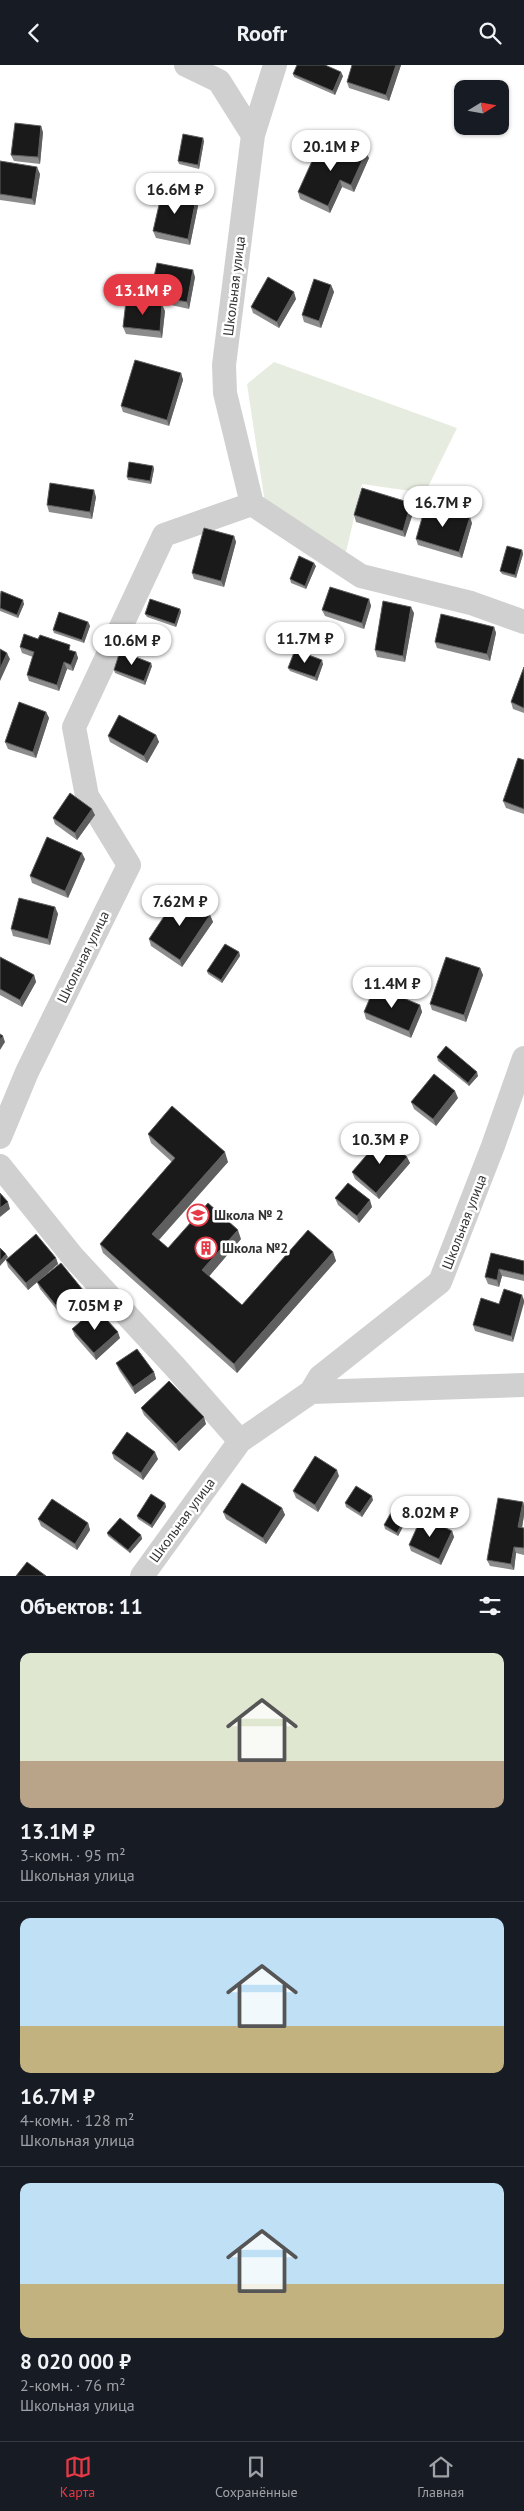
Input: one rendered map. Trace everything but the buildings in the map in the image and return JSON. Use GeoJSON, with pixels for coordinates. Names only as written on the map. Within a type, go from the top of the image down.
{"type":"FeatureCollection","features":[{"type":"Feature","properties":{"kind":"street"},"geometry":{"type":"LineString","coordinates":[[186,65],[219,81],[253,135]]}},
{"type":"Feature","properties":{"kind":"street","name":"Школьная улица"},"geometry":{"type":"LineString","coordinates":[[0,1137],[27,1071],[129,865],[87,796],[74,727],[164,535],[252,504],[225,393],[224,365],[253,135],[275,65]]}},
{"type":"Feature","properties":{"kind":"street"},"geometry":{"type":"LineString","coordinates":[[252,504],[361,576],[471,603],[524,622]]}},
{"type":"Feature","properties":{"kind":"street","name":"Школьная улица"},"geometry":{"type":"LineString","coordinates":[[142,1576],[240,1441],[311,1392],[320,1377],[440,1282],[493,1146],[524,1058]]}},
{"type":"Feature","properties":{"kind":"street"},"geometry":{"type":"LineString","coordinates":[[0,1166],[73,1257],[176,1368],[240,1441]]}},
{"type":"Feature","properties":{"kind":"street"},"geometry":{"type":"LineString","coordinates":[[311,1392],[524,1385]]}},
{"type":"Feature","properties":{"kind":"shaded area"},"geometry":{"type":"Polygon","coordinates":[[[274,362],[457,428],[425,493],[362,484],[346,552],[265,503],[247,384],[274,362]]]}},
{"type":"Feature","properties":{"kind":"place","name":"Школа № 2"},"geometry":{"type":"Point","coordinates":[198,1215]}},
{"type":"Feature","properties":{"kind":"place","name":"Школа №2"},"geometry":{"type":"Point","coordinates":[206,1248]}}]}
